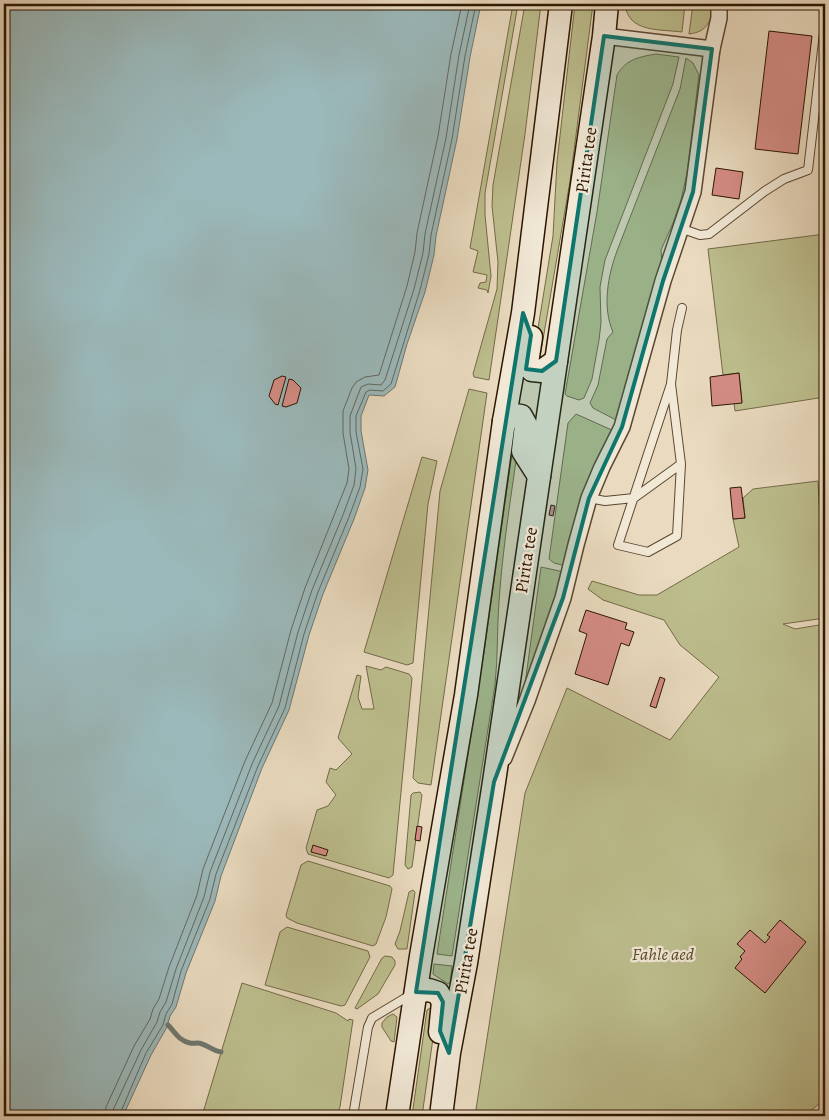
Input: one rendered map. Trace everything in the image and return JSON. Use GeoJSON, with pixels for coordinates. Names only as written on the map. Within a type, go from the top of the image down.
{"type":"FeatureCollection","features":[{"type":"Feature","properties":{"kind":"main road"},"geometry":{"type":"LineString","coordinates":[[397,1116],[466,695],[504,421],[523,313],[561,4]]}},
{"type":"Feature","properties":{"kind":"main road","name":"Pirita tee"},"geometry":{"type":"LineString","coordinates":[[441,1116],[449,1053],[466,963],[494,782],[604,36],[607,4]]}},
{"type":"Feature","properties":{"kind":"main road"},"geometry":{"type":"LineString","coordinates":[[523,313],[531,335],[527,363],[532,370],[542,371],[556,361]]}},
{"type":"Feature","properties":{"kind":"main road"},"geometry":{"type":"LineString","coordinates":[[504,421],[514,415],[521,416],[526,425],[523,451],[539,476]]}},
{"type":"Feature","properties":{"kind":"main road"},"geometry":{"type":"LineString","coordinates":[[416,992],[429,990],[438,993],[443,1002],[440,1031],[449,1053]]}},
{"type":"Feature","properties":{"kind":"street"},"geometry":{"type":"LineString","coordinates":[[494,782],[527,701],[564,598],[589,498],[622,427],[663,281],[694,192],[712,48],[719,18],[719,4]]}},
{"type":"Feature","properties":{"kind":"street"},"geometry":{"type":"LineString","coordinates":[[604,36],[712,48]]}},
{"type":"Feature","properties":{"kind":"lane"},"geometry":{"type":"LineString","coordinates":[[680,228],[700,235],[709,234],[764,191],[784,179],[808,170],[824,33],[824,4]]}},
{"type":"Feature","properties":{"kind":"lane"},"geometry":{"type":"LineString","coordinates":[[671,384],[681,464],[676,536],[648,552],[618,545],[671,384],[677,330],[682,308]]}},
{"type":"Feature","properties":{"kind":"lane"},"geometry":{"type":"LineString","coordinates":[[589,498],[605,501],[634,498],[681,464]]}},
{"type":"Feature","properties":{"kind":"lane"},"geometry":{"type":"LineString","coordinates":[[353,1116],[368,1027],[372,1018],[416,992]]}},
{"type":"Feature","properties":{"kind":"highlighted area"},"geometry":{"type":"Polygon","coordinates":[[[604,36],[712,49],[693,192],[663,281],[622,427],[589,498],[563,598],[494,782],[449,1053],[440,1031],[443,1002],[438,993],[416,992],[523,313],[531,335],[526,369],[542,371],[556,361],[604,36]]]}},
{"type":"Feature","properties":{"kind":"green space"},"geometry":{"type":"Polygon","coordinates":[[[513,4],[518,4],[485,193],[485,215],[491,276],[488,293],[487,290],[478,288],[480,283],[486,282],[487,275],[473,272],[478,251],[470,248],[513,4]]]}},
{"type":"Feature","properties":{"kind":"green space"},"geometry":{"type":"Polygon","coordinates":[[[525,4],[541,4],[525,134],[489,380],[474,377],[473,374],[497,289],[498,262],[492,206],[493,185],[525,4]]]}},
{"type":"Feature","properties":{"kind":"green space"},"geometry":{"type":"Polygon","coordinates":[[[575,4],[593,4],[570,181],[538,360],[534,353],[553,236],[557,162],[575,4]]]}},
{"type":"Feature","properties":{"kind":"green space"},"geometry":{"type":"Polygon","coordinates":[[[625,4],[685,4],[682,32],[646,28],[639,25],[627,13],[625,4]]]}},
{"type":"Feature","properties":{"kind":"green space"},"geometry":{"type":"Polygon","coordinates":[[[693,4],[714,4],[708,24],[700,31],[689,34],[693,4]]]}},
{"type":"Feature","properties":{"kind":"green space"},"geometry":{"type":"Polygon","coordinates":[[[656,54],[679,57],[673,84],[605,260],[600,287],[601,323],[592,379],[584,398],[579,400],[565,394],[597,212],[617,75],[624,65],[629,62],[656,54]]]}},
{"type":"Feature","properties":{"kind":"green space"},"geometry":{"type":"Polygon","coordinates":[[[686,58],[693,63],[699,75],[687,173],[681,200],[661,250],[662,262],[618,421],[593,408],[590,403],[598,385],[607,339],[613,332],[607,302],[611,270],[680,89],[686,58]]]}},
{"type":"Feature","properties":{"kind":"green space"},"geometry":{"type":"Polygon","coordinates":[[[825,234],[825,397],[735,411],[734,403],[742,402],[739,373],[723,375],[708,249],[825,234]]]}},
{"type":"Feature","properties":{"kind":"green space"},"geometry":{"type":"Polygon","coordinates":[[[469,389],[487,393],[431,785],[418,783],[413,778],[440,491],[469,389]]]}},
{"type":"Feature","properties":{"kind":"green space"},"geometry":{"type":"Polygon","coordinates":[[[576,414],[614,431],[566,566],[554,563],[549,559],[568,423],[576,414]]]}},
{"type":"Feature","properties":{"kind":"green space"},"geometry":{"type":"Polygon","coordinates":[[[515,432],[520,434],[501,580],[495,685],[452,956],[437,954],[484,652],[515,432]]]}},
{"type":"Feature","properties":{"kind":"green space"},"geometry":{"type":"Polygon","coordinates":[[[422,457],[437,461],[428,504],[413,663],[407,665],[364,652],[422,457]]]}},
{"type":"Feature","properties":{"kind":"green space","name":"Fahle aed"},"geometry":{"type":"Polygon","coordinates":[[[818,481],[822,557],[825,557],[825,618],[783,624],[795,629],[825,624],[825,1099],[804,1116],[475,1116],[525,793],[567,688],[670,740],[719,677],[680,645],[664,620],[603,600],[588,589],[592,581],[639,595],[657,595],[739,547],[733,519],[745,518],[743,498],[753,489],[818,481]]]}},
{"type":"Feature","properties":{"kind":"green space"},"geometry":{"type":"Polygon","coordinates":[[[541,567],[564,572],[528,685],[525,684],[541,567]]]}},
{"type":"Feature","properties":{"kind":"green space"},"geometry":{"type":"Polygon","coordinates":[[[366,666],[381,670],[386,667],[409,674],[412,678],[393,875],[389,878],[308,854],[306,848],[317,810],[328,806],[336,795],[326,782],[330,768],[336,770],[352,754],[338,738],[357,675],[361,676],[358,697],[362,709],[374,709],[366,666]]]}},
{"type":"Feature","properties":{"kind":"green space"},"geometry":{"type":"Polygon","coordinates":[[[420,792],[422,795],[412,867],[408,869],[405,865],[411,795],[420,792]]]}},
{"type":"Feature","properties":{"kind":"green space"},"geometry":{"type":"Polygon","coordinates":[[[308,861],[390,886],[392,889],[386,917],[376,944],[373,946],[297,923],[287,918],[286,915],[301,865],[308,861]]]}},
{"type":"Feature","properties":{"kind":"green space"},"geometry":{"type":"Polygon","coordinates":[[[413,890],[415,892],[407,949],[398,949],[395,944],[409,892],[413,890]]]}},
{"type":"Feature","properties":{"kind":"green space"},"geometry":{"type":"Polygon","coordinates":[[[287,927],[368,951],[370,957],[345,1005],[341,1006],[265,985],[280,932],[287,927]]]}},
{"type":"Feature","properties":{"kind":"green space"},"geometry":{"type":"Polygon","coordinates":[[[385,956],[392,957],[395,965],[378,994],[357,1009],[355,1008],[382,958],[385,956]]]}},
{"type":"Feature","properties":{"kind":"green space"},"geometry":{"type":"Polygon","coordinates":[[[434,964],[452,966],[450,983],[448,984],[433,974],[434,964]]]}},
{"type":"Feature","properties":{"kind":"green space"},"geometry":{"type":"Polygon","coordinates":[[[242,983],[336,1013],[348,1021],[349,1019],[353,1020],[340,1107],[336,1116],[202,1116],[242,983]]]}},
{"type":"Feature","properties":{"kind":"green space"},"geometry":{"type":"Polygon","coordinates":[[[432,1007],[436,1017],[422,1116],[412,1116],[427,1010],[432,1007]]]}},
{"type":"Feature","properties":{"kind":"green space"},"geometry":{"type":"Polygon","coordinates":[[[393,1014],[397,1017],[394,1042],[391,1041],[382,1027],[382,1023],[387,1017],[393,1014]]]}},
{"type":"Feature","properties":{"kind":"water"},"geometry":{"type":"Polygon","coordinates":[[[4,4],[481,4],[470,57],[457,139],[425,292],[407,344],[395,387],[384,396],[369,395],[361,416],[361,431],[368,470],[365,488],[323,594],[309,635],[289,710],[262,768],[221,876],[215,901],[186,973],[176,1007],[123,1116],[4,1116],[4,4]]]}},
{"type":"Feature","properties":{"kind":"building"},"geometry":{"type":"Polygon","coordinates":[[[779,4],[803,4],[802,7],[779,4]]]}},
{"type":"Feature","properties":{"kind":"building"},"geometry":{"type":"Polygon","coordinates":[[[769,31],[812,36],[798,154],[755,149],[769,31]]]}},
{"type":"Feature","properties":{"kind":"building"},"geometry":{"type":"Polygon","coordinates":[[[716,168],[743,172],[739,199],[712,195],[716,168]]]}},
{"type":"Feature","properties":{"kind":"building"},"geometry":{"type":"Polygon","coordinates":[[[739,373],[742,403],[712,406],[710,377],[739,373]]]}},
{"type":"Feature","properties":{"kind":"building"},"geometry":{"type":"Polygon","coordinates":[[[282,376],[286,377],[278,405],[269,396],[274,380],[282,376]]]}},
{"type":"Feature","properties":{"kind":"building"},"geometry":{"type":"Polygon","coordinates":[[[289,379],[293,380],[301,388],[297,403],[286,407],[282,406],[289,379]]]}},
{"type":"Feature","properties":{"kind":"building"},"geometry":{"type":"Polygon","coordinates":[[[741,487],[745,518],[733,519],[730,488],[741,487]]]}},
{"type":"Feature","properties":{"kind":"building"},"geometry":{"type":"Polygon","coordinates":[[[551,505],[555,506],[553,516],[549,515],[551,505]]]}},
{"type":"Feature","properties":{"kind":"building"},"geometry":{"type":"Polygon","coordinates":[[[586,610],[627,623],[625,629],[634,632],[629,646],[621,643],[608,685],[575,674],[587,634],[579,631],[586,610]]]}},
{"type":"Feature","properties":{"kind":"building"},"geometry":{"type":"Polygon","coordinates":[[[660,677],[665,679],[656,708],[650,706],[660,677]]]}},
{"type":"Feature","properties":{"kind":"building"},"geometry":{"type":"Polygon","coordinates":[[[417,826],[422,827],[420,841],[415,840],[417,826]]]}},
{"type":"Feature","properties":{"kind":"building"},"geometry":{"type":"Polygon","coordinates":[[[313,845],[328,850],[326,856],[311,852],[313,845]]]}},
{"type":"Feature","properties":{"kind":"building"},"geometry":{"type":"Polygon","coordinates":[[[780,920],[806,942],[765,993],[735,968],[745,951],[737,944],[750,930],[765,943],[770,937],[767,935],[780,920]]]}},
{"type":"Feature","properties":{"kind":"waterway"},"geometry":{"type":"LineString","coordinates":[[168,1025],[183,1040],[190,1043],[200,1043],[221,1052]]}}]}
